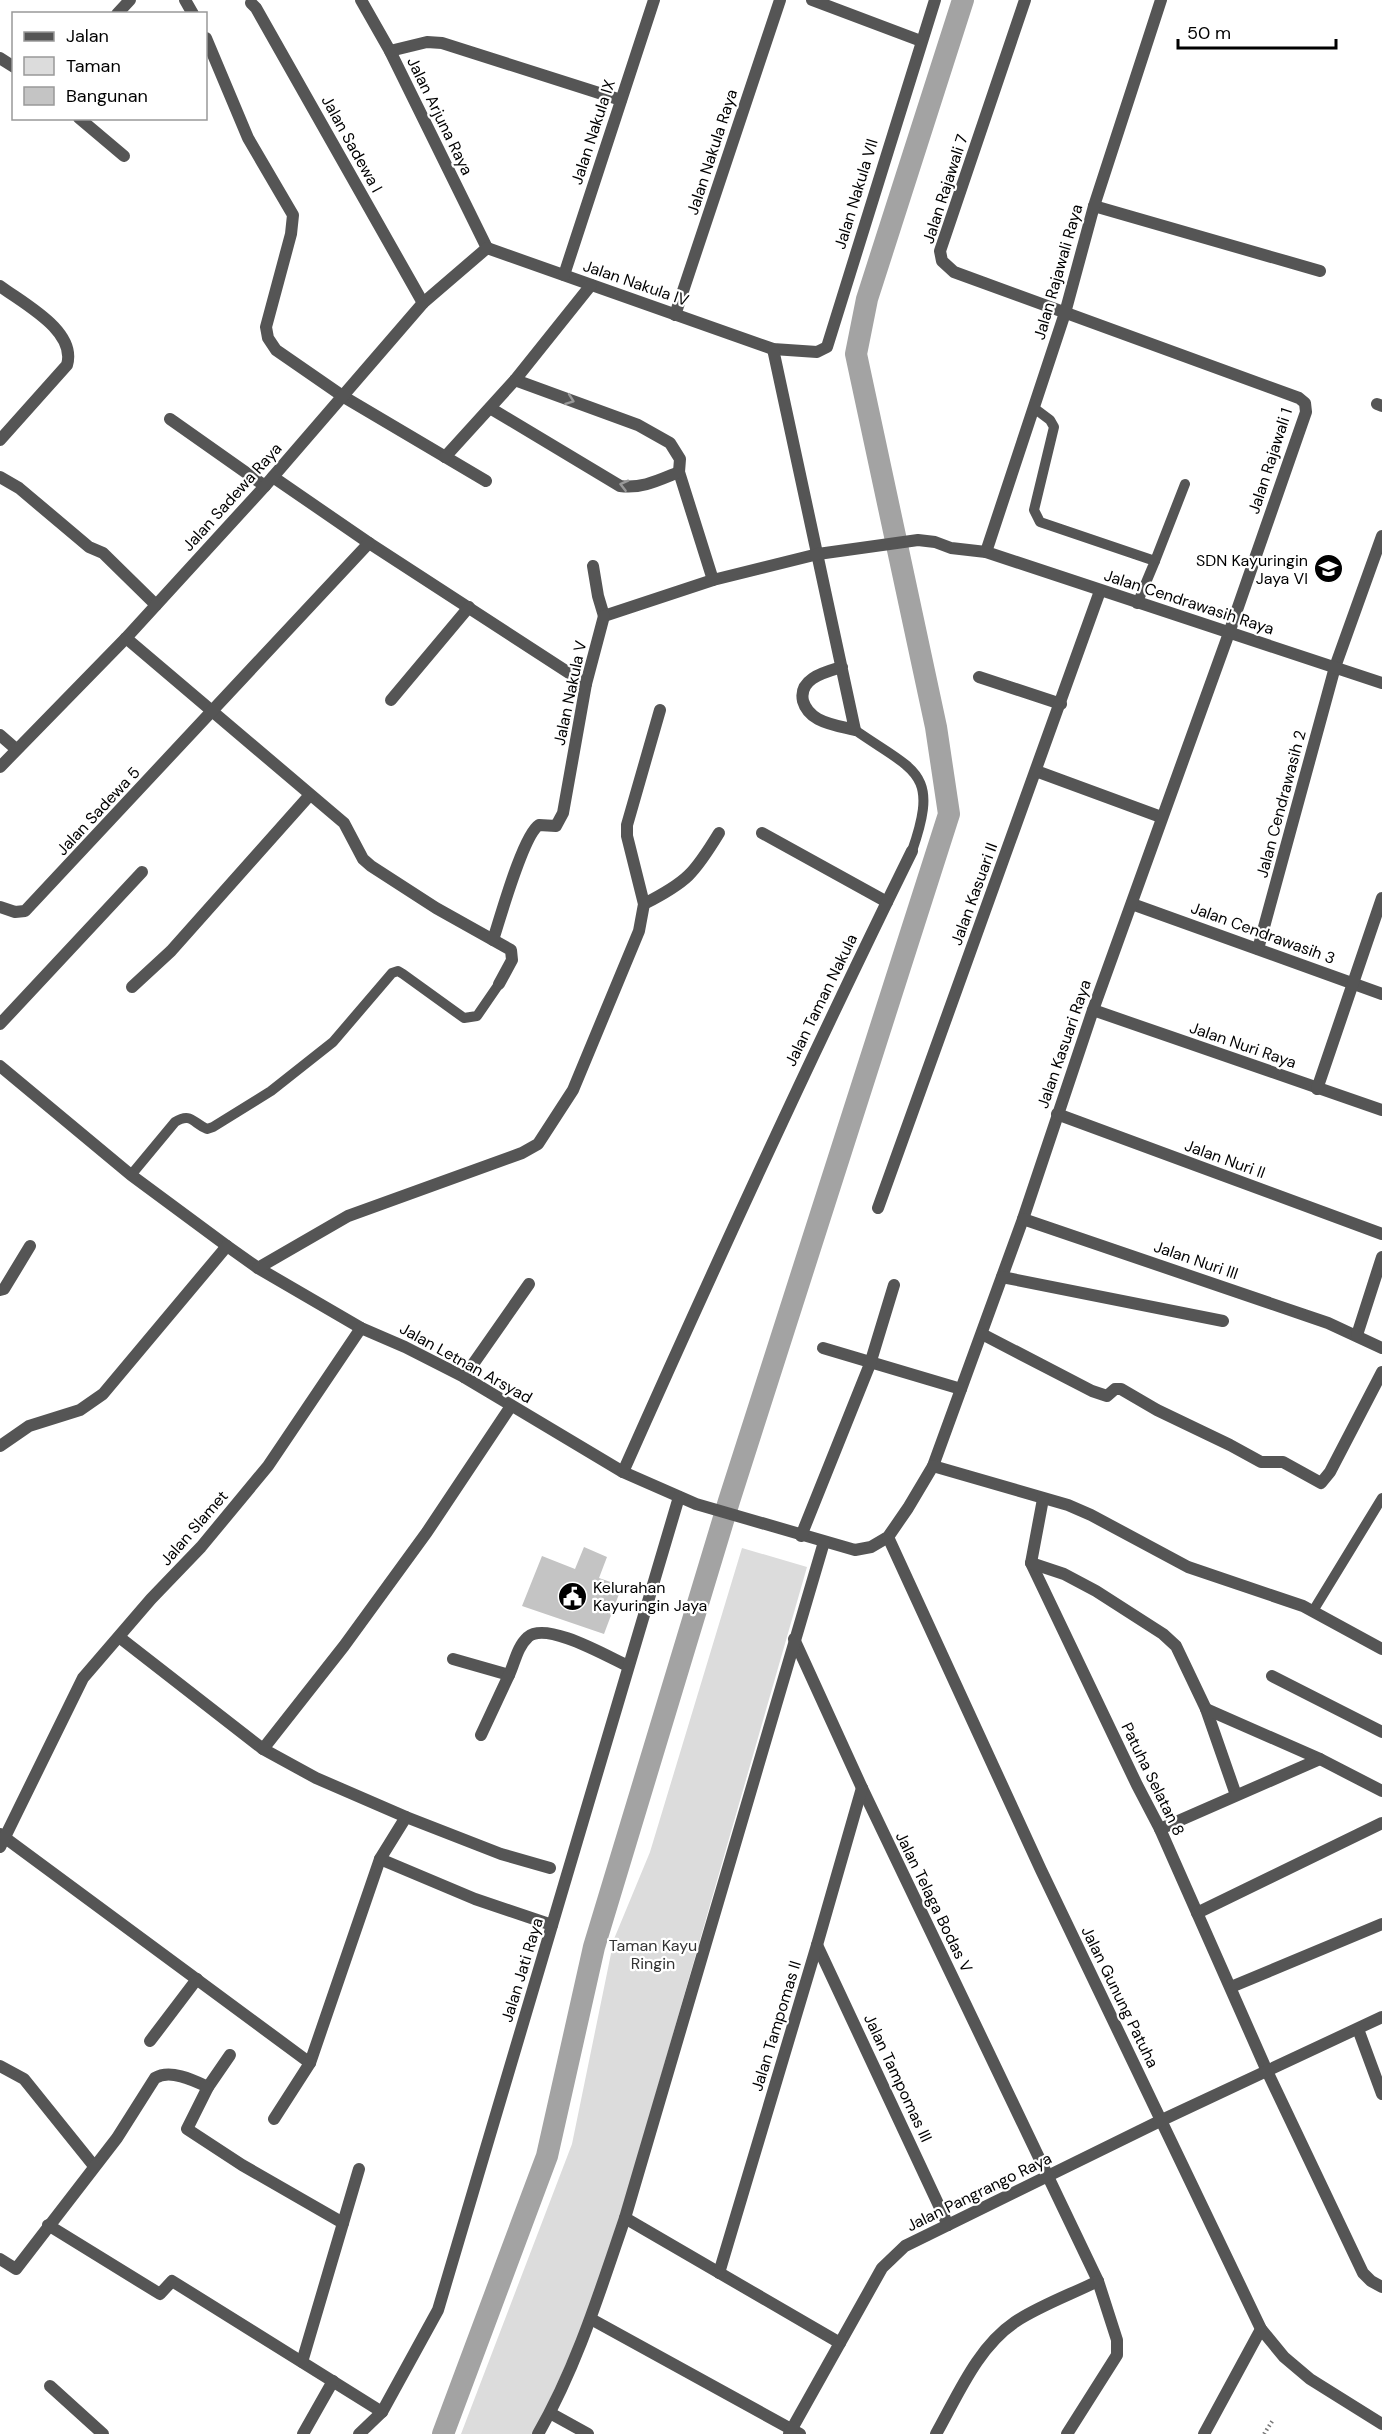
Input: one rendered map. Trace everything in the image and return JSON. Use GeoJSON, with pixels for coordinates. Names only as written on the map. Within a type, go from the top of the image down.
{"type":"FeatureCollection","features":[{"type":"Feature","properties":{"kind":"street"},"geometry":{"type":"LineString","coordinates":[[119,12],[130,0]]}},
{"type":"Feature","properties":{"kind":"street","name":"Jalan Arjuna Raya"},"geometry":{"type":"LineString","coordinates":[[361,0],[390,51],[487,248]]}},
{"type":"Feature","properties":{"kind":"street","name":"Jalan Nakula IX"},"geometry":{"type":"LineString","coordinates":[[564,275],[654,0]]}},
{"type":"Feature","properties":{"kind":"street","name":"Jalan Nakula Raya"},"geometry":{"type":"LineString","coordinates":[[675,315],[780,0]]}},
{"type":"Feature","properties":{"kind":"street"},"geometry":{"type":"LineString","coordinates":[[812,0],[921,41]]}},
{"type":"Feature","properties":{"kind":"street","name":"Jalan Nakula VII"},"geometry":{"type":"LineString","coordinates":[[773,349],[817,352],[827,347],[935,0]]}},
{"type":"Feature","properties":{"kind":"street","name":"Jalan Rajawali 7"},"geometry":{"type":"LineString","coordinates":[[1025,0],[940,251],[942,261],[954,272],[1065,313]]}},
{"type":"Feature","properties":{"kind":"street","name":"Jalan Rajawali Raya"},"geometry":{"type":"LineString","coordinates":[[986,552],[1065,313],[1094,206],[1161,0]]}},
{"type":"Feature","properties":{"kind":"street","name":"Jalan Sadewa I"},"geometry":{"type":"LineString","coordinates":[[251,3],[256,8],[423,303]]}},
{"type":"Feature","properties":{"kind":"street"},"geometry":{"type":"LineString","coordinates":[[207,40],[248,138],[293,215],[291,234],[266,327],[268,338],[276,350],[344,397],[486,481]]}},
{"type":"Feature","properties":{"kind":"street"},"geometry":{"type":"LineString","coordinates":[[390,51],[427,42],[442,43],[621,100]]}},
{"type":"Feature","properties":{"kind":"street"},"geometry":{"type":"LineString","coordinates":[[81,120],[124,156]]}},
{"type":"Feature","properties":{"kind":"street"},"geometry":{"type":"LineString","coordinates":[[1094,206],[1320,271]]}},
{"type":"Feature","properties":{"kind":"street","name":"Jalan Nakula IV"},"geometry":{"type":"LineString","coordinates":[[487,248],[773,349]]}},
{"type":"Feature","properties":{"kind":"street","name":"Jalan Sadewa Raya"},"geometry":{"type":"LineString","coordinates":[[0,767],[126,638],[269,482],[423,303],[487,248]]}},
{"type":"Feature","properties":{"kind":"street"},"geometry":{"type":"LineString","coordinates":[[445,457],[515,380],[591,285]]}},
{"type":"Feature","properties":{"kind":"street"},"geometry":{"type":"LineString","coordinates":[[0,286],[54,326],[65,340],[70,354],[67,365],[0,440]]}},
{"type":"Feature","properties":{"kind":"street","name":"Jalan Rajawali 1"},"geometry":{"type":"LineString","coordinates":[[1065,313],[1299,398],[1305,403],[1306,412],[1229,634]]}},
{"type":"Feature","properties":{"kind":"street"},"geometry":{"type":"LineString","coordinates":[[773,349],[818,554],[842,667],[855,730],[816,718],[804,705],[802,696],[803,689],[817,675],[842,667]]}},
{"type":"Feature","properties":{"kind":"street"},"geometry":{"type":"LineString","coordinates":[[515,380],[638,424],[670,443],[680,459],[679,472],[713,580]]}},
{"type":"Feature","properties":{"kind":"street"},"geometry":{"type":"LineString","coordinates":[[490,408],[620,486],[632,488],[645,486],[679,472]]}},
{"type":"Feature","properties":{"kind":"street"},"geometry":{"type":"LineString","coordinates":[[170,419],[420,575],[586,684]]}},
{"type":"Feature","properties":{"kind":"street"},"geometry":{"type":"LineString","coordinates":[[0,477],[19,488],[89,548],[103,554],[156,604]]}},
{"type":"Feature","properties":{"kind":"street","name":"Jalan Cendrawasih 2"},"geometry":{"type":"LineString","coordinates":[[1258,949],[1335,667],[1382,536]]}},
{"type":"Feature","properties":{"kind":"street","name":"Jalan Cendrawasih Raya"},"geometry":{"type":"LineString","coordinates":[[818,554],[918,540],[935,542],[951,548],[986,552],[1382,684]]}},
{"type":"Feature","properties":{"kind":"street"},"geometry":{"type":"LineString","coordinates":[[212,713],[369,543]]}},
{"type":"Feature","properties":{"kind":"street"},"geometry":{"type":"LineString","coordinates":[[593,566],[604,616],[713,580],[818,554]]}},
{"type":"Feature","properties":{"kind":"street","name":"Jalan Kasuari II"},"geometry":{"type":"LineString","coordinates":[[878,1208],[1100,591]]}},
{"type":"Feature","properties":{"kind":"street"},"geometry":{"type":"LineString","coordinates":[[391,700],[469,607]]}},
{"type":"Feature","properties":{"kind":"street","name":"Jalan Nakula V"},"geometry":{"type":"LineString","coordinates":[[493,940],[519,863],[536,826],[552,827],[559,824],[566,802],[586,684],[604,616]]}},
{"type":"Feature","properties":{"kind":"street","name":"Jalan Kasuari Raya"},"geometry":{"type":"LineString","coordinates":[[933,1466],[1023,1219],[1057,1114],[1161,817],[1229,634]]}},
{"type":"Feature","properties":{"kind":"street"},"geometry":{"type":"LineString","coordinates":[[126,638],[344,824],[363,859],[371,866],[436,908],[511,950],[513,955],[499,984]]}},
{"type":"Feature","properties":{"kind":"street"},"geometry":{"type":"LineString","coordinates":[[980,677],[1061,704]]}},
{"type":"Feature","properties":{"kind":"street"},"geometry":{"type":"LineString","coordinates":[[258,1268],[348,1216],[522,1153],[538,1144],[573,1090],[639,931],[644,904],[627,836],[627,825],[660,710]]}},
{"type":"Feature","properties":{"kind":"street","name":"Jalan Sadewa 5"},"geometry":{"type":"LineString","coordinates":[[0,907],[15,912],[26,911],[212,713]]}},
{"type":"Feature","properties":{"kind":"street"},"geometry":{"type":"LineString","coordinates":[[0,735],[16,749]]}},
{"type":"Feature","properties":{"kind":"street"},"geometry":{"type":"LineString","coordinates":[[1036,771],[1161,817]]}},
{"type":"Feature","properties":{"kind":"street"},"geometry":{"type":"LineString","coordinates":[[132,987],[171,951],[309,796]]}},
{"type":"Feature","properties":{"kind":"street"},"geometry":{"type":"LineString","coordinates":[[762,832],[887,902]]}},
{"type":"Feature","properties":{"kind":"street"},"geometry":{"type":"LineString","coordinates":[[644,904],[685,881],[699,866],[719,833]]}},
{"type":"Feature","properties":{"kind":"street","name":"Jalan Taman Nakula"},"geometry":{"type":"LineString","coordinates":[[623,1472],[750,1189],[912,851]]}},
{"type":"Feature","properties":{"kind":"street"},"geometry":{"type":"LineString","coordinates":[[0,1024],[142,872]]}},
{"type":"Feature","properties":{"kind":"street"},"geometry":{"type":"LineString","coordinates":[[1317,1089],[1382,898]]}},
{"type":"Feature","properties":{"kind":"street","name":"Jalan Cendrawasih 3"},"geometry":{"type":"LineString","coordinates":[[1132,903],[1382,994]]}},
{"type":"Feature","properties":{"kind":"street","name":"Jalan Nuri Raya"},"geometry":{"type":"LineString","coordinates":[[1093,1010],[1382,1110]]}},
{"type":"Feature","properties":{"kind":"street","name":"Jalan Letnan Arsyad"},"geometry":{"type":"LineString","coordinates":[[0,1066],[131,1175],[258,1268],[361,1328],[464,1377],[623,1472],[696,1504],[855,1550],[871,1547],[888,1537]]}},
{"type":"Feature","properties":{"kind":"street","name":"Jalan Nuri II"},"geometry":{"type":"LineString","coordinates":[[1057,1114],[1382,1234]]}},
{"type":"Feature","properties":{"kind":"street","name":"Jalan Nuri III"},"geometry":{"type":"LineString","coordinates":[[1023,1219],[1328,1323],[1382,1348]]}},
{"type":"Feature","properties":{"kind":"street"},"geometry":{"type":"LineString","coordinates":[[0,1290],[4,1289],[30,1246]]}},
{"type":"Feature","properties":{"kind":"street"},"geometry":{"type":"LineString","coordinates":[[0,1446],[29,1426],[80,1410],[103,1394],[227,1246]]}},
{"type":"Feature","properties":{"kind":"street"},"geometry":{"type":"LineString","coordinates":[[1357,1335],[1382,1257]]}},
{"type":"Feature","properties":{"kind":"street"},"geometry":{"type":"LineString","coordinates":[[1002,1277],[1223,1322]]}},
{"type":"Feature","properties":{"kind":"street"},"geometry":{"type":"LineString","coordinates":[[464,1377],[529,1284]]}},
{"type":"Feature","properties":{"kind":"street"},"geometry":{"type":"LineString","coordinates":[[801,1536],[870,1364],[894,1284]]}},
{"type":"Feature","properties":{"kind":"street","name":"Jalan Slamet"},"geometry":{"type":"LineString","coordinates":[[2,1840],[83,1678],[151,1599],[193,1556],[268,1466],[361,1328]]}},
{"type":"Feature","properties":{"kind":"street"},"geometry":{"type":"LineString","coordinates":[[982,1334],[1092,1391],[1107,1396],[1115,1389],[1121,1389],[1157,1410],[1261,1462],[1283,1462],[1321,1483],[1330,1472],[1382,1372]]}},
{"type":"Feature","properties":{"kind":"street"},"geometry":{"type":"LineString","coordinates":[[823,1348],[870,1364],[961,1389]]}},
{"type":"Feature","properties":{"kind":"street"},"geometry":{"type":"LineString","coordinates":[[263,1749],[344,1646],[427,1532],[512,1406]]}},
{"type":"Feature","properties":{"kind":"street"},"geometry":{"type":"LineString","coordinates":[[888,1537],[933,1466],[1043,1498],[1091,1515],[1188,1567],[1283,1598],[1313,1611],[1382,1649]]}},
{"type":"Feature","properties":{"kind":"street","name":"Jalan Jati Raya"},"geometry":{"type":"LineString","coordinates":[[359,2434],[382,2412],[438,2310],[679,1497]]}},
{"type":"Feature","properties":{"kind":"street"},"geometry":{"type":"LineString","coordinates":[[1043,1498],[1031,1563],[1064,1574],[1096,1591],[1162,1634],[1176,1646],[1206,1709],[1236,1795]]}},
{"type":"Feature","properties":{"kind":"street","name":"Jalan Gunung Patuha"},"geometry":{"type":"LineString","coordinates":[[888,1537],[1041,1870],[1262,2329],[1284,2357],[1310,2379],[1382,2424]]}},
{"type":"Feature","properties":{"kind":"street"},"geometry":{"type":"LineString","coordinates":[[538,2434],[550,2413],[591,2319],[625,2218],[824,1542]]}},
{"type":"Feature","properties":{"kind":"street","name":"Patuha Selatan 8"},"geometry":{"type":"LineString","coordinates":[[1031,1563],[1160,1829],[1267,2071],[1363,2273],[1371,2282],[1382,2288]]}},
{"type":"Feature","properties":{"kind":"street"},"geometry":{"type":"LineString","coordinates":[[482,1735],[519,1649],[529,1637],[543,1632],[566,1637],[628,1666]]}},
{"type":"Feature","properties":{"kind":"street"},"geometry":{"type":"LineString","coordinates":[[120,1637],[263,1749],[316,1778],[406,1817],[501,1854],[550,1868]]}},
{"type":"Feature","properties":{"kind":"street","name":"Jalan Telaga Bodas V"},"geometry":{"type":"LineString","coordinates":[[794,1639],[862,1788],[1098,2281],[1117,2340],[1117,2355],[1067,2434]]}},
{"type":"Feature","properties":{"kind":"street"},"geometry":{"type":"LineString","coordinates":[[453,1659],[509,1675]]}},
{"type":"Feature","properties":{"kind":"street"},"geometry":{"type":"LineString","coordinates":[[1272,1676],[1382,1732]]}},
{"type":"Feature","properties":{"kind":"street"},"geometry":{"type":"LineString","coordinates":[[1206,1709],[1320,1759],[1382,1791]]}},
{"type":"Feature","properties":{"kind":"street"},"geometry":{"type":"LineString","coordinates":[[1160,1829],[1320,1759]]}},
{"type":"Feature","properties":{"kind":"street","name":"Jalan Tampomas II"},"geometry":{"type":"LineString","coordinates":[[719,2273],[862,1788]]}},
{"type":"Feature","properties":{"kind":"street"},"geometry":{"type":"LineString","coordinates":[[274,2119],[310,2063],[380,1859],[406,1817]]}},
{"type":"Feature","properties":{"kind":"street"},"geometry":{"type":"LineString","coordinates":[[1197,1913],[1382,1823]]}},
{"type":"Feature","properties":{"kind":"street"},"geometry":{"type":"LineString","coordinates":[[2,1840],[310,2063]]}},
{"type":"Feature","properties":{"kind":"street"},"geometry":{"type":"LineString","coordinates":[[380,1859],[474,1899],[552,1925]]}},
{"type":"Feature","properties":{"kind":"street"},"geometry":{"type":"LineString","coordinates":[[1231,1987],[1382,1924]]}},
{"type":"Feature","properties":{"kind":"street","name":"Jalan Tampomas III"},"geometry":{"type":"LineString","coordinates":[[817,1945],[948,2225]]}},
{"type":"Feature","properties":{"kind":"street"},"geometry":{"type":"LineString","coordinates":[[150,2041],[197,1979]]}},
{"type":"Feature","properties":{"kind":"street","name":"Jalan Pangrango Raya"},"geometry":{"type":"LineString","coordinates":[[794,2432],[882,2268],[905,2246],[1048,2178],[1161,2120],[1382,2017]]}},
{"type":"Feature","properties":{"kind":"street"},"geometry":{"type":"LineString","coordinates":[[1358,2029],[1382,2094]]}},
{"type":"Feature","properties":{"kind":"street"},"geometry":{"type":"LineString","coordinates":[[230,2055],[208,2087],[187,2129],[242,2165],[343,2223]]}},
{"type":"Feature","properties":{"kind":"street"},"geometry":{"type":"LineString","coordinates":[[0,2067],[24,2079],[94,2166]]}},
{"type":"Feature","properties":{"kind":"street"},"geometry":{"type":"LineString","coordinates":[[0,2259],[16,2269],[117,2138],[157,2076],[166,2074],[192,2080],[208,2087]]}},
{"type":"Feature","properties":{"kind":"street"},"geometry":{"type":"LineString","coordinates":[[302,2362],[359,2169]]}},
{"type":"Feature","properties":{"kind":"street"},"geometry":{"type":"LineString","coordinates":[[625,2218],[840,2343]]}},
{"type":"Feature","properties":{"kind":"street"},"geometry":{"type":"LineString","coordinates":[[48,2225],[160,2294],[172,2281],[382,2412]]}},
{"type":"Feature","properties":{"kind":"street"},"geometry":{"type":"LineString","coordinates":[[936,2434],[967,2377],[995,2339],[1016,2321],[1098,2281]]}},
{"type":"Feature","properties":{"kind":"street"},"geometry":{"type":"LineString","coordinates":[[591,2319],[794,2432]]}},
{"type":"Feature","properties":{"kind":"street"},"geometry":{"type":"LineString","coordinates":[[1204,2434],[1262,2329]]}},
{"type":"Feature","properties":{"kind":"street"},"geometry":{"type":"LineString","coordinates":[[303,2434],[333,2381]]}},
{"type":"Feature","properties":{"kind":"street"},"geometry":{"type":"LineString","coordinates":[[50,2386],[103,2434]]}},
{"type":"Feature","properties":{"kind":"street"},"geometry":{"type":"LineString","coordinates":[[550,2413],[588,2434]]}},
{"type":"Feature","properties":{"kind":"lane"},"geometry":{"type":"LineString","coordinates":[[1034,408],[1050,420],[1054,427],[1034,510],[1040,522],[1155,561]]}},
{"type":"Feature","properties":{"kind":"lane"},"geometry":{"type":"LineString","coordinates":[[1137,604],[1185,484]]}},
{"type":"Feature","properties":{"kind":"lane","name":"Jalan Taman Nakula"},"geometry":{"type":"LineString","coordinates":[[855,730],[914,772],[922,783],[925,809],[912,851]]}},
{"type":"Feature","properties":{"kind":"lane"},"geometry":{"type":"LineString","coordinates":[[131,1175],[175,1122],[187,1117],[207,1128],[213,1127],[271,1091],[333,1042],[392,972],[398,971],[403,974],[464,1018],[477,1016],[499,984]]}},
{"type":"Feature","properties":{"kind":"lane"},"geometry":{"type":"LineString","coordinates":[[1313,1611],[1382,1498]]}},
{"type":"Feature","properties":{"kind":"path"},"geometry":{"type":"LineString","coordinates":[[1264,2434],[1273,2420]]}},
{"type":"Feature","properties":{"kind":"green space","name":"Taman Kayu Ringin"},"geometry":{"type":"Polygon","coordinates":[[[742,1548],[807,1567],[617,2229],[582,2329],[534,2434],[461,2434],[572,2144],[614,1939],[650,1852],[742,1548]]]}},
{"type":"Feature","properties":{"kind":"building","name":"Kelurahan Kayuringin Jaya"},"geometry":{"type":"Polygon","coordinates":[[[584,1547],[607,1557],[599,1578],[622,1586],[604,1634],[522,1606],[542,1556],[575,1569],[584,1547]]]}},
{"type":"Feature","properties":{"kind":"waterway"},"geometry":{"type":"LineString","coordinates":[[443,2434],[547,2156],[594,1947],[729,1501],[949,814],[936,727],[856,354],[867,299],[963,0]]}},
{"type":"Feature","properties":{"kind":"place","name":"SDN Kayuringin Jaya VI"},"geometry":{"type":"Point","coordinates":[1329,569]}},
{"type":"Feature","properties":{"kind":"place","name":"Kelurahan Kayuringin Jaya"},"geometry":{"type":"Point","coordinates":[572,1596]}}]}
